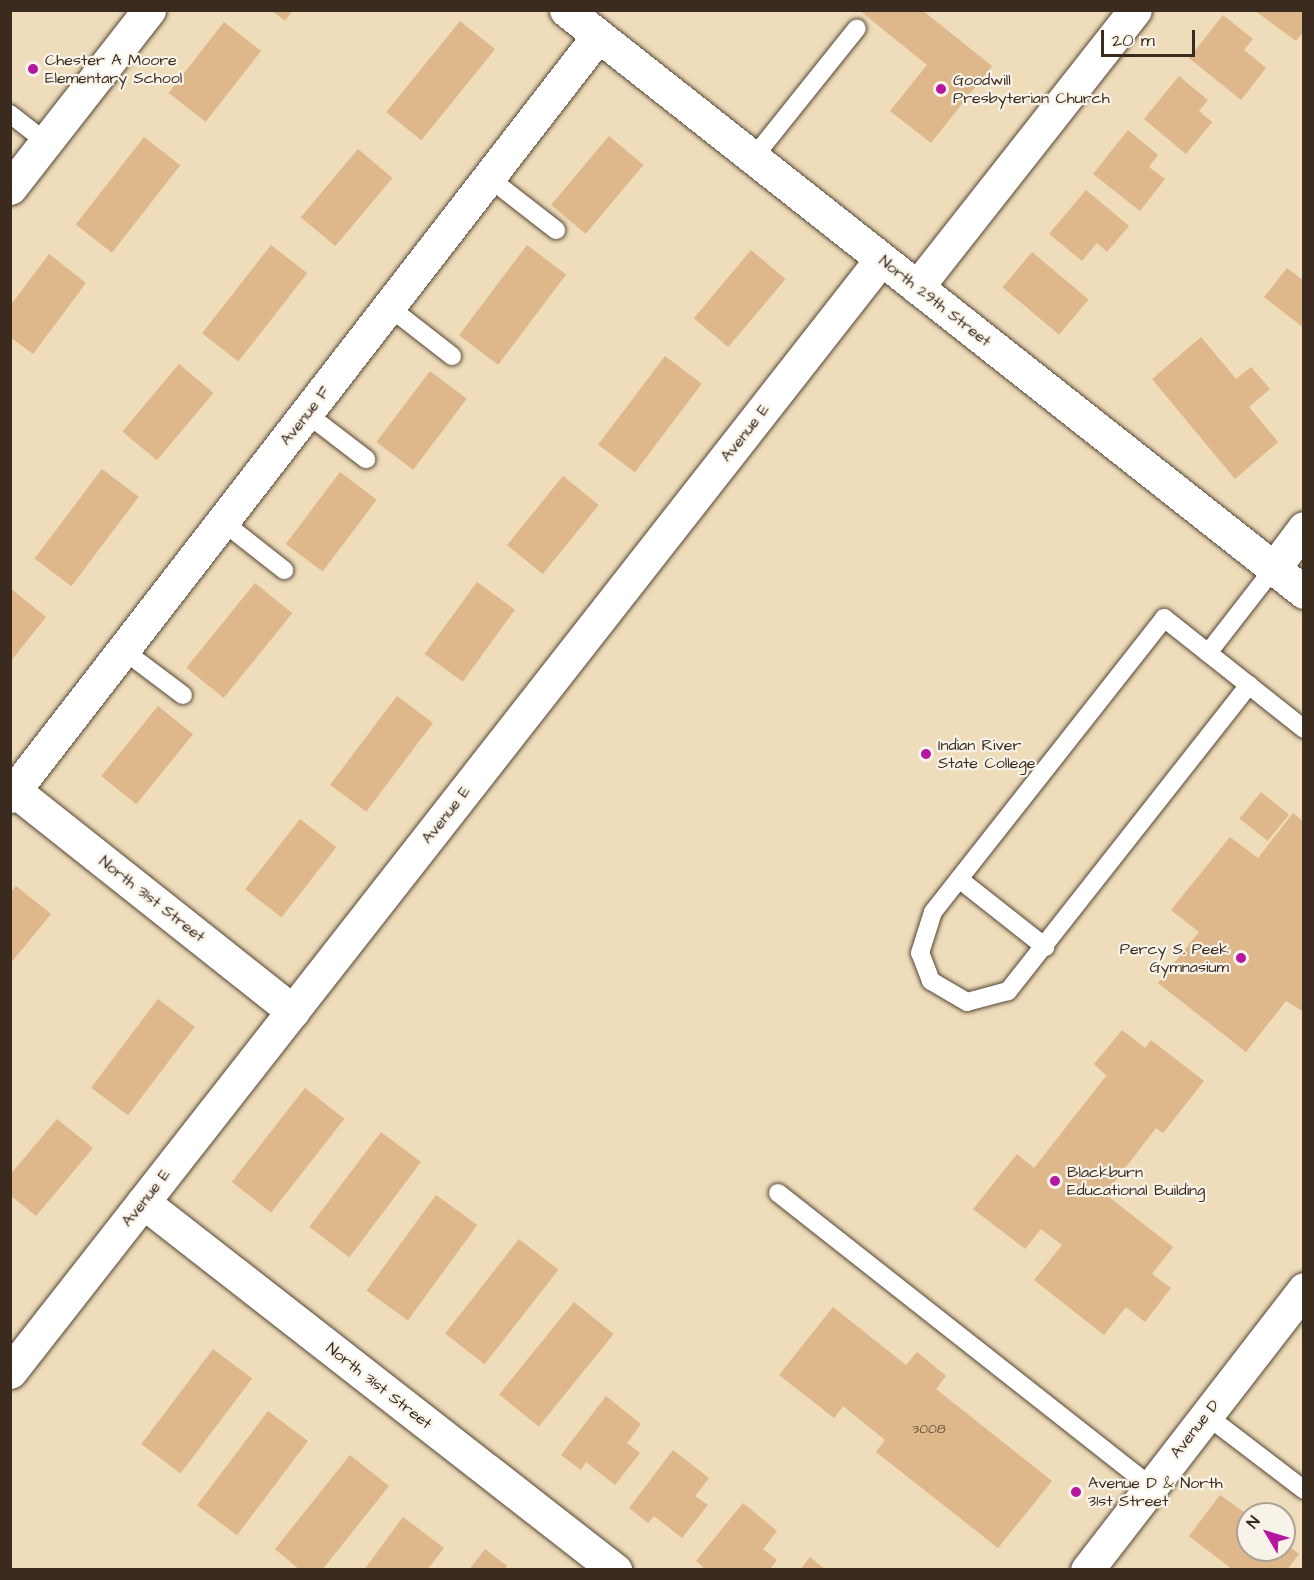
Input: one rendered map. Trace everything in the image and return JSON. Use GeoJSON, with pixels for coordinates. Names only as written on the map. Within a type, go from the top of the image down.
{"type":"FeatureCollection","features":[{"type":"Feature","properties":{"kind":"street"},"geometry":{"type":"LineString","coordinates":[[10,188],[149,10]]}},
{"type":"Feature","properties":{"kind":"street","name":"North 29th Street"},"geometry":{"type":"LineString","coordinates":[[566,10],[1304,592]]}},
{"type":"Feature","properties":{"kind":"street"},"geometry":{"type":"LineString","coordinates":[[917,287],[1135,10]]}},
{"type":"Feature","properties":{"kind":"street","name":"Avenue F"},"geometry":{"type":"LineString","coordinates":[[12,791],[598,36]]}},
{"type":"Feature","properties":{"kind":"street","name":"Avenue E"},"geometry":{"type":"LineString","coordinates":[[10,1372],[881,259]]}},
{"type":"Feature","properties":{"kind":"street"},"geometry":{"type":"LineString","coordinates":[[1274,568],[1304,528]]}},
{"type":"Feature","properties":{"kind":"street","name":"North 31st Street"},"geometry":{"type":"LineString","coordinates":[[12,791],[293,1011]]}},
{"type":"Feature","properties":{"kind":"street","name":"North 31st Street"},"geometry":{"type":"LineString","coordinates":[[143,1202],[615,1569]]}},
{"type":"Feature","properties":{"kind":"street","name":"Avenue D"},"geometry":{"type":"LineString","coordinates":[[1087,1569],[1304,1289]]}},
{"type":"Feature","properties":{"kind":"lane"},"geometry":{"type":"LineString","coordinates":[[753,158],[857,28]]}},
{"type":"Feature","properties":{"kind":"lane"},"geometry":{"type":"LineString","coordinates":[[10,114],[46,142]]}},
{"type":"Feature","properties":{"kind":"lane"},"geometry":{"type":"LineString","coordinates":[[489,178],[556,230]]}},
{"type":"Feature","properties":{"kind":"lane"},"geometry":{"type":"LineString","coordinates":[[389,306],[452,356]]}},
{"type":"Feature","properties":{"kind":"lane"},"geometry":{"type":"LineString","coordinates":[[306,414],[366,459]]}},
{"type":"Feature","properties":{"kind":"lane"},"geometry":{"type":"LineString","coordinates":[[223,522],[284,570]]}},
{"type":"Feature","properties":{"kind":"lane"},"geometry":{"type":"LineString","coordinates":[[1208,653],[1274,568]]}},
{"type":"Feature","properties":{"kind":"lane"},"geometry":{"type":"LineString","coordinates":[[1248,685],[1045,947],[996,998],[967,1002],[941,991],[924,968],[921,939],[959,879],[1164,618],[1304,729]]}},
{"type":"Feature","properties":{"kind":"lane"},"geometry":{"type":"LineString","coordinates":[[123,650],[183,695]]}},
{"type":"Feature","properties":{"kind":"lane"},"geometry":{"type":"LineString","coordinates":[[959,879],[1045,947]]}},
{"type":"Feature","properties":{"kind":"lane"},"geometry":{"type":"LineString","coordinates":[[778,1193],[1151,1486]]}},
{"type":"Feature","properties":{"kind":"lane"},"geometry":{"type":"LineString","coordinates":[[1206,1415],[1304,1490]]}},
{"type":"Feature","properties":{"kind":"building"},"geometry":{"type":"Polygon","coordinates":[[[271,10],[293,10],[285,21],[271,10]]]}},
{"type":"Feature","properties":{"kind":"building","name":"Goodwill Presbyterian Church"},"geometry":{"type":"Polygon","coordinates":[[[859,10],[922,10],[992,66],[931,143],[890,111],[927,65],[859,10]]]}},
{"type":"Feature","properties":{"kind":"building"},"geometry":{"type":"Polygon","coordinates":[[[1254,10],[1304,10],[1304,31],[1296,41],[1254,10]]]}},
{"type":"Feature","properties":{"kind":"building"},"geometry":{"type":"Polygon","coordinates":[[[1223,15],[1253,39],[1244,50],[1266,68],[1241,100],[1189,58],[1223,15]]]}},
{"type":"Feature","properties":{"kind":"building"},"geometry":{"type":"Polygon","coordinates":[[[460,21],[495,49],[421,140],[386,112],[460,21]]]}},
{"type":"Feature","properties":{"kind":"building"},"geometry":{"type":"Polygon","coordinates":[[[224,22],[261,51],[206,122],[169,93],[224,22]]]}},
{"type":"Feature","properties":{"kind":"building"},"geometry":{"type":"Polygon","coordinates":[[[1179,76],[1208,100],[1199,111],[1212,122],[1186,154],[1144,119],[1179,76]]]}},
{"type":"Feature","properties":{"kind":"building"},"geometry":{"type":"Polygon","coordinates":[[[1128,130],[1158,155],[1149,167],[1165,179],[1140,211],[1093,174],[1128,130]]]}},
{"type":"Feature","properties":{"kind":"building"},"geometry":{"type":"Polygon","coordinates":[[[609,136],[643,165],[586,234],[551,205],[609,136]]]}},
{"type":"Feature","properties":{"kind":"building"},"geometry":{"type":"Polygon","coordinates":[[[144,137],[180,165],[112,253],[76,224],[144,137]]]}},
{"type":"Feature","properties":{"kind":"building"},"geometry":{"type":"Polygon","coordinates":[[[358,149],[392,178],[335,246],[301,217],[358,149]]]}},
{"type":"Feature","properties":{"kind":"building"},"geometry":{"type":"Polygon","coordinates":[[[1086,190],[1129,226],[1107,252],[1097,243],[1082,261],[1049,234],[1086,190]]]}},
{"type":"Feature","properties":{"kind":"building"},"geometry":{"type":"Polygon","coordinates":[[[271,245],[307,273],[238,362],[202,333],[271,245]]]}},
{"type":"Feature","properties":{"kind":"building"},"geometry":{"type":"Polygon","coordinates":[[[527,245],[566,274],[498,365],[459,335],[527,245]]]}},
{"type":"Feature","properties":{"kind":"building"},"geometry":{"type":"Polygon","coordinates":[[[751,250],[785,279],[728,347],[694,318],[751,250]]]}},
{"type":"Feature","properties":{"kind":"building"},"geometry":{"type":"Polygon","coordinates":[[[1032,252],[1089,300],[1059,335],[1002,287],[1032,252]]]}},
{"type":"Feature","properties":{"kind":"building"},"geometry":{"type":"Polygon","coordinates":[[[49,254],[86,283],[33,354],[10,337],[10,306],[49,254]]]}},
{"type":"Feature","properties":{"kind":"building"},"geometry":{"type":"Polygon","coordinates":[[[1287,268],[1304,281],[1304,328],[1264,297],[1287,268]]]}},
{"type":"Feature","properties":{"kind":"building"},"geometry":{"type":"Polygon","coordinates":[[[1201,337],[1236,379],[1251,367],[1270,389],[1249,407],[1278,442],[1235,479],[1152,379],[1201,337]]]}},
{"type":"Feature","properties":{"kind":"building"},"geometry":{"type":"Polygon","coordinates":[[[665,356],[702,384],[635,472],[598,445],[665,356]]]}},
{"type":"Feature","properties":{"kind":"building"},"geometry":{"type":"Polygon","coordinates":[[[179,364],[213,393],[157,460],[122,431],[179,364]]]}},
{"type":"Feature","properties":{"kind":"building"},"geometry":{"type":"Polygon","coordinates":[[[430,371],[467,399],[413,470],[376,442],[430,371]]]}},
{"type":"Feature","properties":{"kind":"building"},"geometry":{"type":"Polygon","coordinates":[[[102,469],[139,497],[71,586],[35,558],[102,469]]]}},
{"type":"Feature","properties":{"kind":"building"},"geometry":{"type":"Polygon","coordinates":[[[340,472],[377,500],[323,572],[286,544],[340,472]]]}},
{"type":"Feature","properties":{"kind":"building"},"geometry":{"type":"Polygon","coordinates":[[[563,476],[599,505],[543,574],[507,545],[563,476]]]}},
{"type":"Feature","properties":{"kind":"building"},"geometry":{"type":"Polygon","coordinates":[[[477,582],[515,610],[463,682],[425,654],[477,582]]]}},
{"type":"Feature","properties":{"kind":"building"},"geometry":{"type":"Polygon","coordinates":[[[255,583],[292,613],[224,698],[186,668],[255,583]]]}},
{"type":"Feature","properties":{"kind":"building"},"geometry":{"type":"Polygon","coordinates":[[[10,588],[46,617],[10,662],[10,588]]]}},
{"type":"Feature","properties":{"kind":"building"},"geometry":{"type":"Polygon","coordinates":[[[397,696],[433,723],[366,812],[330,785],[397,696]]]}},
{"type":"Feature","properties":{"kind":"building"},"geometry":{"type":"Polygon","coordinates":[[[158,706],[193,734],[136,804],[101,776],[158,706]]]}},
{"type":"Feature","properties":{"kind":"building"},"geometry":{"type":"Polygon","coordinates":[[[1261,792],[1289,815],[1268,841],[1240,818],[1261,792]]]}},
{"type":"Feature","properties":{"kind":"building","name":"Percy S. Peek Gymnasium"},"geometry":{"type":"Polygon","coordinates":[[[1293,813],[1304,822],[1304,1012],[1286,1001],[1246,1052],[1158,983],[1199,932],[1171,910],[1230,837],[1258,858],[1293,813]]]}},
{"type":"Feature","properties":{"kind":"building"},"geometry":{"type":"Polygon","coordinates":[[[300,819],[336,847],[281,917],[245,889],[300,819]]]}},
{"type":"Feature","properties":{"kind":"building"},"geometry":{"type":"Polygon","coordinates":[[[16,886],[51,914],[10,964],[10,893],[16,886]]]}},
{"type":"Feature","properties":{"kind":"building"},"geometry":{"type":"Polygon","coordinates":[[[158,999],[195,1027],[128,1115],[91,1088],[158,999]]]}},
{"type":"Feature","properties":{"kind":"building","name":"Blackburn Educational Building"},"geometry":{"type":"Polygon","coordinates":[[[1122,1030],[1145,1048],[1151,1040],[1204,1081],[1163,1133],[1156,1128],[1105,1194],[1173,1247],[1152,1274],[1171,1288],[1145,1322],[1126,1307],[1104,1335],[1034,1280],[1062,1245],[1041,1229],[1025,1249],[973,1209],[1017,1154],[1034,1168],[1106,1076],[1115,1084],[1094,1064],[1122,1030]]]}},
{"type":"Feature","properties":{"kind":"building"},"geometry":{"type":"Polygon","coordinates":[[[305,1088],[344,1119],[271,1213],[232,1182],[305,1088]]]}},
{"type":"Feature","properties":{"kind":"building"},"geometry":{"type":"Polygon","coordinates":[[[57,1119],[93,1148],[36,1216],[10,1195],[10,1175],[57,1119]]]}},
{"type":"Feature","properties":{"kind":"building"},"geometry":{"type":"Polygon","coordinates":[[[381,1132],[421,1162],[349,1257],[309,1227],[381,1132]]]}},
{"type":"Feature","properties":{"kind":"building"},"geometry":{"type":"Polygon","coordinates":[[[436,1195],[477,1225],[408,1320],[367,1290],[436,1195]]]}},
{"type":"Feature","properties":{"kind":"building"},"geometry":{"type":"Polygon","coordinates":[[[519,1239],[558,1270],[485,1364],[445,1334],[519,1239]]]}},
{"type":"Feature","properties":{"kind":"building"},"geometry":{"type":"Polygon","coordinates":[[[574,1302],[614,1334],[539,1427],[499,1394],[574,1302]]]}},
{"type":"Feature","properties":{"kind":"building"},"geometry":{"type":"Polygon","coordinates":[[[833,1307],[906,1365],[917,1352],[946,1376],[936,1389],[1052,1481],[998,1548],[876,1452],[885,1440],[843,1406],[834,1418],[779,1375],[833,1307]]]}},
{"type":"Feature","properties":{"kind":"building"},"geometry":{"type":"Polygon","coordinates":[[[213,1349],[252,1378],[181,1474],[141,1444],[213,1349]]]}},
{"type":"Feature","properties":{"kind":"building"},"geometry":{"type":"Polygon","coordinates":[[[606,1396],[641,1424],[627,1443],[640,1453],[615,1485],[586,1462],[581,1470],[561,1455],[606,1396]]]}},
{"type":"Feature","properties":{"kind":"building"},"geometry":{"type":"Polygon","coordinates":[[[268,1411],[308,1441],[237,1535],[197,1505],[268,1411]]]}},
{"type":"Feature","properties":{"kind":"building"},"geometry":{"type":"Polygon","coordinates":[[[673,1450],[709,1478],[695,1496],[708,1505],[682,1538],[654,1516],[648,1523],[629,1508],[673,1450]]]}},
{"type":"Feature","properties":{"kind":"building"},"geometry":{"type":"Polygon","coordinates":[[[350,1455],[389,1486],[322,1570],[300,1570],[275,1549],[350,1455]]]}},
{"type":"Feature","properties":{"kind":"building"},"geometry":{"type":"Polygon","coordinates":[[[1220,1495],[1236,1506],[1236,1562],[1293,1562],[1287,1570],[1233,1570],[1189,1536],[1220,1495]]]}},
{"type":"Feature","properties":{"kind":"building"},"geometry":{"type":"Polygon","coordinates":[[[743,1503],[777,1531],[763,1549],[777,1560],[769,1570],[706,1570],[696,1561],[743,1503]]]}},
{"type":"Feature","properties":{"kind":"building"},"geometry":{"type":"Polygon","coordinates":[[[403,1517],[444,1548],[427,1570],[364,1570],[403,1517]]]}},
{"type":"Feature","properties":{"kind":"building"},"geometry":{"type":"Polygon","coordinates":[[[485,1549],[507,1566],[504,1570],[469,1570],[485,1549]]]}},
{"type":"Feature","properties":{"kind":"building"},"geometry":{"type":"Polygon","coordinates":[[[810,1557],[826,1570],[800,1570],[810,1557]]]}},
{"type":"Feature","properties":{"kind":"place","name":"Chester A Moore Elementary School"},"geometry":{"type":"Point","coordinates":[33,69]}},
{"type":"Feature","properties":{"kind":"place","name":"Goodwill Presbyterian Church"},"geometry":{"type":"Point","coordinates":[941,89]}},
{"type":"Feature","properties":{"kind":"place","name":"Indian River State College"},"geometry":{"type":"Point","coordinates":[926,754]}},
{"type":"Feature","properties":{"kind":"place","name":"Percy S. Peek Gymnasium"},"geometry":{"type":"Point","coordinates":[1241,958]}},
{"type":"Feature","properties":{"kind":"place","name":"Blackburn Educational Building"},"geometry":{"type":"Point","coordinates":[1055,1181]}},
{"type":"Feature","properties":{"kind":"place","name":"Avenue D & North 31st Street"},"geometry":{"type":"Point","coordinates":[1076,1492]}}]}
